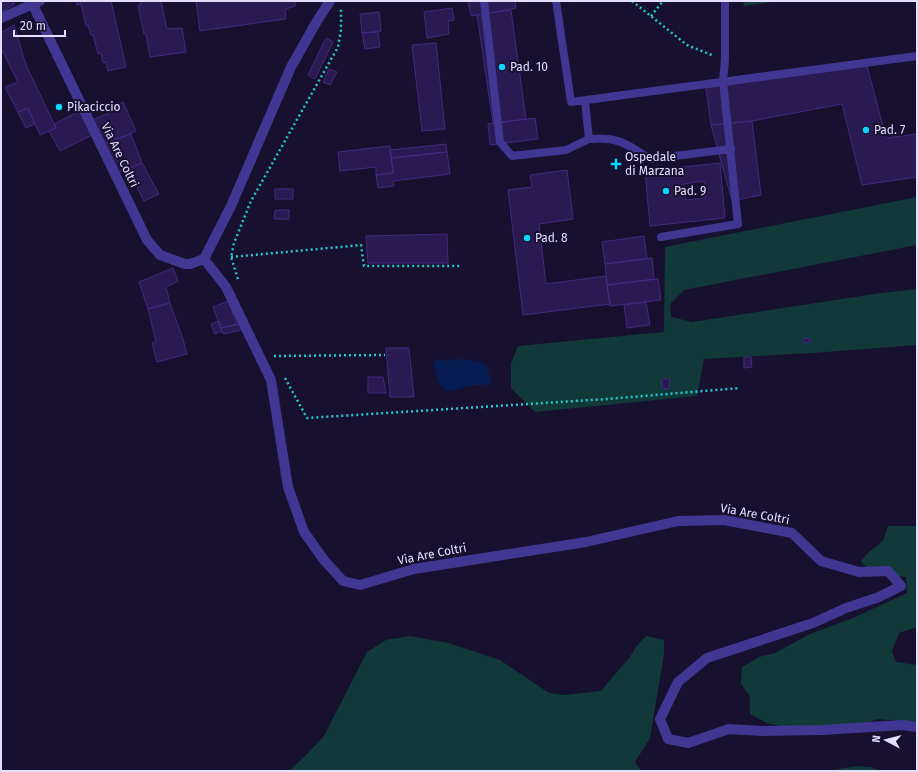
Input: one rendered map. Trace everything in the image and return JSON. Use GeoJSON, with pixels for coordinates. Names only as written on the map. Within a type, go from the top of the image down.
{"type":"FeatureCollection","features":[{"type":"Feature","properties":{"kind":"street"},"geometry":{"type":"LineString","coordinates":[[204,259],[231,206],[291,67],[330,1]]}},
{"type":"Feature","properties":{"kind":"street"},"geometry":{"type":"LineString","coordinates":[[1,18],[36,2]]}},
{"type":"Feature","properties":{"kind":"street","name":"Via Are Coltri"},"geometry":{"type":"LineString","coordinates":[[36,2],[76,96],[147,240],[160,256],[185,264],[190,264],[204,259],[226,287],[271,380],[288,486],[304,532],[324,560],[343,581],[360,585],[414,569],[586,542],[678,521],[724,520],[792,533],[821,561],[859,572],[888,571],[901,586],[879,597],[846,608],[813,623],[707,658],[678,682],[660,719],[668,739],[688,743],[729,729],[762,732],[903,725],[917,727]]}},
{"type":"Feature","properties":{"kind":"lane"},"geometry":{"type":"LineString","coordinates":[[484,1],[500,142],[512,156],[566,150],[589,139],[604,137],[626,143],[650,158],[731,149]]}},
{"type":"Feature","properties":{"kind":"lane"},"geometry":{"type":"LineString","coordinates":[[556,1],[571,102],[917,56]]}},
{"type":"Feature","properties":{"kind":"lane"},"geometry":{"type":"LineString","coordinates":[[661,238],[738,224],[723,82],[726,1]]}},
{"type":"Feature","properties":{"kind":"lane"},"geometry":{"type":"LineString","coordinates":[[585,101],[589,139]]}},
{"type":"Feature","properties":{"kind":"path"},"geometry":{"type":"LineString","coordinates":[[632,1],[687,45],[725,60]]}},
{"type":"Feature","properties":{"kind":"path"},"geometry":{"type":"LineString","coordinates":[[651,16],[663,1]]}},
{"type":"Feature","properties":{"kind":"path"},"geometry":{"type":"LineString","coordinates":[[239,281],[231,257],[234,243],[251,201],[338,47],[341,8]]}},
{"type":"Feature","properties":{"kind":"path"},"geometry":{"type":"LineString","coordinates":[[231,257],[361,245],[364,266],[460,266]]}},
{"type":"Feature","properties":{"kind":"path"},"geometry":{"type":"LineString","coordinates":[[277,363],[274,356],[385,355]]}},
{"type":"Feature","properties":{"kind":"path"},"geometry":{"type":"LineString","coordinates":[[285,377],[307,418],[607,399],[740,388]]}},
{"type":"Feature","properties":{"kind":"green space"},"geometry":{"type":"Polygon","coordinates":[[[743,1],[779,1],[744,6],[743,1]]]}},
{"type":"Feature","properties":{"kind":"green space"},"geometry":{"type":"Polygon","coordinates":[[[917,197],[917,245],[684,290],[670,304],[671,317],[692,322],[881,293],[917,289],[917,345],[704,359],[697,396],[535,412],[511,388],[511,363],[518,346],[664,332],[665,247],[917,197]]]}},
{"type":"Feature","properties":{"kind":"green space"},"geometry":{"type":"Polygon","coordinates":[[[888,526],[917,526],[917,627],[899,633],[892,651],[896,662],[917,665],[917,725],[910,722],[878,719],[838,733],[812,733],[767,723],[750,714],[750,696],[741,684],[742,667],[759,657],[775,653],[810,634],[853,618],[907,593],[906,577],[875,572],[865,566],[861,561],[869,552],[883,541],[888,526]]]}},
{"type":"Feature","properties":{"kind":"green space"},"geometry":{"type":"Polygon","coordinates":[[[410,636],[448,643],[500,660],[549,693],[565,695],[601,691],[646,636],[664,640],[664,654],[650,738],[635,762],[641,771],[289,771],[324,736],[367,652],[386,640],[410,636]]]}},
{"type":"Feature","properties":{"kind":"green space"},"geometry":{"type":"Polygon","coordinates":[[[857,766],[871,767],[880,771],[835,771],[838,769],[857,766]]]}},
{"type":"Feature","properties":{"kind":"water"},"geometry":{"type":"Polygon","coordinates":[[[437,359],[447,361],[467,359],[486,364],[492,382],[485,385],[471,385],[458,390],[446,391],[441,387],[433,365],[437,359]]]}},
{"type":"Feature","properties":{"kind":"building"},"geometry":{"type":"Polygon","coordinates":[[[1,1],[12,1],[15,4],[1,12],[1,1]]]}},
{"type":"Feature","properties":{"kind":"building"},"geometry":{"type":"Polygon","coordinates":[[[76,1],[111,1],[126,67],[108,71],[106,62],[103,63],[101,53],[98,54],[93,35],[91,35],[88,25],[86,26],[81,4],[77,5],[76,1]]]}},
{"type":"Feature","properties":{"kind":"building"},"geometry":{"type":"Polygon","coordinates":[[[140,1],[161,1],[167,29],[182,28],[186,52],[150,57],[146,34],[144,34],[138,5],[141,5],[140,1]]]}},
{"type":"Feature","properties":{"kind":"building"},"geometry":{"type":"Polygon","coordinates":[[[196,1],[295,1],[295,6],[286,9],[285,19],[200,31],[196,1]]]}},
{"type":"Feature","properties":{"kind":"building"},"geometry":{"type":"Polygon","coordinates":[[[468,1],[515,1],[516,8],[471,16],[468,1]]]}},
{"type":"Feature","properties":{"kind":"building"},"geometry":{"type":"Polygon","coordinates":[[[452,8],[454,20],[448,21],[449,34],[427,38],[424,12],[452,8]]]}},
{"type":"Feature","properties":{"kind":"building","name":"Pad. 10"},"geometry":{"type":"Polygon","coordinates":[[[511,10],[526,119],[493,123],[477,15],[511,10]]]}},
{"type":"Feature","properties":{"kind":"building"},"geometry":{"type":"Polygon","coordinates":[[[379,12],[381,31],[362,33],[360,14],[379,12]]]}},
{"type":"Feature","properties":{"kind":"building"},"geometry":{"type":"Polygon","coordinates":[[[14,25],[26,65],[56,128],[40,135],[28,108],[18,112],[5,87],[18,82],[1,48],[1,33],[14,25]]]}},
{"type":"Feature","properties":{"kind":"building"},"geometry":{"type":"Polygon","coordinates":[[[378,32],[380,47],[365,49],[362,33],[378,32]]]}},
{"type":"Feature","properties":{"kind":"building"},"geometry":{"type":"Polygon","coordinates":[[[326,38],[333,42],[315,79],[308,75],[326,38]]]}},
{"type":"Feature","properties":{"kind":"building"},"geometry":{"type":"Polygon","coordinates":[[[436,43],[445,129],[422,131],[412,45],[436,43]]]}},
{"type":"Feature","properties":{"kind":"building","name":"Pad. 7"},"geometry":{"type":"Polygon","coordinates":[[[867,66],[886,138],[917,134],[917,177],[862,185],[842,104],[752,121],[711,125],[706,88],[867,66]]]}},
{"type":"Feature","properties":{"kind":"building"},"geometry":{"type":"Polygon","coordinates":[[[329,69],[337,72],[330,85],[323,82],[329,69]]]}},
{"type":"Feature","properties":{"kind":"building"},"geometry":{"type":"Polygon","coordinates":[[[123,102],[136,131],[103,145],[92,120],[109,113],[107,108],[123,102]]]}},
{"type":"Feature","properties":{"kind":"building"},"geometry":{"type":"Polygon","coordinates":[[[28,108],[35,124],[26,128],[18,112],[28,108]]]}},
{"type":"Feature","properties":{"kind":"building"},"geometry":{"type":"Polygon","coordinates":[[[80,111],[92,135],[60,151],[49,131],[56,128],[54,124],[80,111]]]}},
{"type":"Feature","properties":{"kind":"building"},"geometry":{"type":"Polygon","coordinates":[[[535,118],[538,139],[490,145],[488,124],[535,118]]]}},
{"type":"Feature","properties":{"kind":"building"},"geometry":{"type":"Polygon","coordinates":[[[752,121],[761,195],[732,201],[711,125],[752,121]]]}},
{"type":"Feature","properties":{"kind":"building"},"geometry":{"type":"Polygon","coordinates":[[[131,134],[142,163],[112,175],[103,145],[131,134]]]}},
{"type":"Feature","properties":{"kind":"building"},"geometry":{"type":"Polygon","coordinates":[[[446,144],[447,152],[391,158],[390,150],[446,144]]]}},
{"type":"Feature","properties":{"kind":"building"},"geometry":{"type":"Polygon","coordinates":[[[390,146],[393,173],[376,175],[376,167],[340,171],[338,152],[390,146]]]}},
{"type":"Feature","properties":{"kind":"building"},"geometry":{"type":"Polygon","coordinates":[[[447,152],[450,174],[393,181],[394,186],[378,188],[376,175],[393,173],[391,158],[447,152]]]}},
{"type":"Feature","properties":{"kind":"building"},"geometry":{"type":"Polygon","coordinates":[[[142,163],[159,194],[144,201],[127,169],[142,163]]]}},
{"type":"Feature","properties":{"kind":"building","name":"Pad. 9"},"geometry":{"type":"Polygon","coordinates":[[[720,163],[725,218],[650,226],[645,171],[720,163]],[[704,181],[684,184],[686,200],[706,198],[704,181]]]}},
{"type":"Feature","properties":{"kind":"building","name":"Pad. 8"},"geometry":{"type":"Polygon","coordinates":[[[567,170],[573,219],[539,224],[546,284],[606,276],[610,304],[523,315],[508,190],[532,187],[530,175],[567,170]]]}},
{"type":"Feature","properties":{"kind":"building"},"geometry":{"type":"Polygon","coordinates":[[[275,189],[293,189],[293,199],[275,199],[275,189]]]}},
{"type":"Feature","properties":{"kind":"building"},"geometry":{"type":"Polygon","coordinates":[[[275,210],[289,210],[289,219],[274,219],[275,210]]]}},
{"type":"Feature","properties":{"kind":"building"},"geometry":{"type":"Polygon","coordinates":[[[447,234],[448,263],[368,263],[366,236],[447,234]]]}},
{"type":"Feature","properties":{"kind":"building"},"geometry":{"type":"Polygon","coordinates":[[[644,236],[647,259],[605,264],[602,242],[644,236]]]}},
{"type":"Feature","properties":{"kind":"building"},"geometry":{"type":"Polygon","coordinates":[[[652,258],[654,279],[607,285],[605,264],[652,258]]]}},
{"type":"Feature","properties":{"kind":"building"},"geometry":{"type":"Polygon","coordinates":[[[173,268],[178,281],[166,287],[170,303],[148,309],[139,282],[173,268]]]}},
{"type":"Feature","properties":{"kind":"building"},"geometry":{"type":"Polygon","coordinates":[[[658,279],[661,300],[610,306],[607,285],[658,279]]]}},
{"type":"Feature","properties":{"kind":"building"},"geometry":{"type":"Polygon","coordinates":[[[228,301],[237,324],[221,328],[213,307],[228,301]]]}},
{"type":"Feature","properties":{"kind":"building"},"geometry":{"type":"Polygon","coordinates":[[[646,302],[650,325],[627,328],[624,305],[646,302]]]}},
{"type":"Feature","properties":{"kind":"building"},"geometry":{"type":"Polygon","coordinates":[[[170,303],[187,354],[157,362],[152,343],[156,342],[148,309],[170,303]]]}},
{"type":"Feature","properties":{"kind":"building"},"geometry":{"type":"Polygon","coordinates":[[[219,321],[222,331],[215,334],[211,324],[219,321]]]}},
{"type":"Feature","properties":{"kind":"building"},"geometry":{"type":"Polygon","coordinates":[[[241,324],[242,330],[223,334],[221,328],[241,324]]]}},
{"type":"Feature","properties":{"kind":"building"},"geometry":{"type":"Polygon","coordinates":[[[810,338],[810,342],[804,343],[803,339],[810,338]]]}},
{"type":"Feature","properties":{"kind":"building"},"geometry":{"type":"Polygon","coordinates":[[[386,348],[409,348],[414,397],[390,397],[386,348]]]}},
{"type":"Feature","properties":{"kind":"building"},"geometry":{"type":"Polygon","coordinates":[[[744,357],[751,357],[752,367],[744,368],[744,357]]]}},
{"type":"Feature","properties":{"kind":"building"},"geometry":{"type":"Polygon","coordinates":[[[368,377],[383,377],[386,393],[368,393],[368,377]]]}},
{"type":"Feature","properties":{"kind":"building"},"geometry":{"type":"Polygon","coordinates":[[[662,379],[670,379],[669,389],[662,388],[662,379]]]}},
{"type":"Feature","properties":{"kind":"place","name":"Pad. 10"},"geometry":{"type":"Point","coordinates":[502,67]}},
{"type":"Feature","properties":{"kind":"place","name":"Pikaciccio"},"geometry":{"type":"Point","coordinates":[59,107]}},
{"type":"Feature","properties":{"kind":"place","name":"Pad. 7"},"geometry":{"type":"Point","coordinates":[866,130]}},
{"type":"Feature","properties":{"kind":"place","name":"Ospedale di Marzana"},"geometry":{"type":"Point","coordinates":[616,164]}},
{"type":"Feature","properties":{"kind":"place","name":"Pad. 9"},"geometry":{"type":"Point","coordinates":[666,191]}},
{"type":"Feature","properties":{"kind":"place","name":"Pad. 8"},"geometry":{"type":"Point","coordinates":[527,238]}}]}
